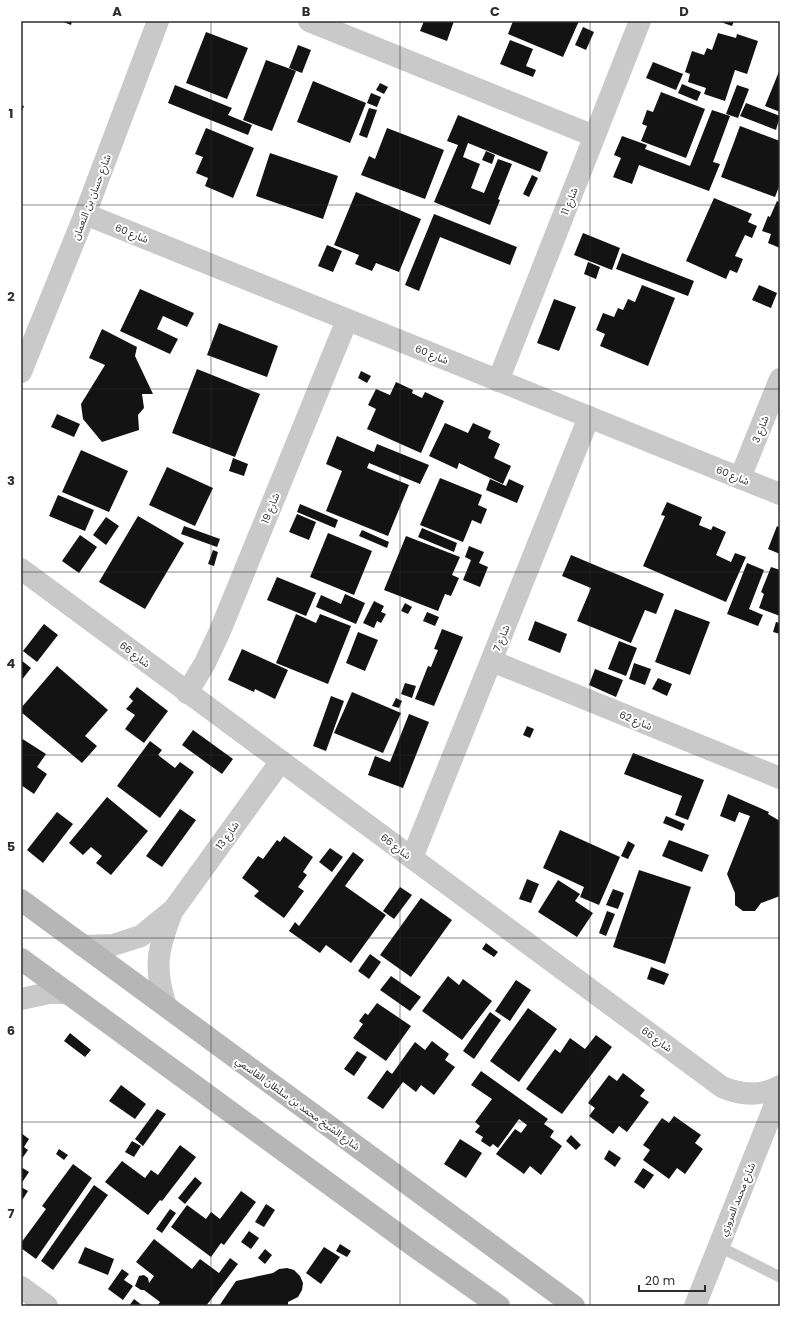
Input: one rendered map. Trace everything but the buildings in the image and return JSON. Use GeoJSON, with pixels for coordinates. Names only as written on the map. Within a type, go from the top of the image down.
{"type":"FeatureCollection","features":[{"type":"Feature","properties":{"kind":"main road","name":"شارع الشيخ محمد بن سلطان القاسمي"},"geometry":{"type":"LineString","coordinates":[[21,900],[574,1306]]}},
{"type":"Feature","properties":{"kind":"main road"},"geometry":{"type":"LineString","coordinates":[[21,958],[499,1306]]}},
{"type":"Feature","properties":{"kind":"street","name":"شارع حسان بن النعمان"},"geometry":{"type":"LineString","coordinates":[[21,372],[85,214],[158,21]]}},
{"type":"Feature","properties":{"kind":"street"},"geometry":{"type":"LineString","coordinates":[[309,21],[594,136]]}},
{"type":"Feature","properties":{"kind":"street","name":"شارع 11"},"geometry":{"type":"LineString","coordinates":[[498,381],[640,21]]}},
{"type":"Feature","properties":{"kind":"street","name":"شارع 60"},"geometry":{"type":"LineString","coordinates":[[85,214],[780,494]]}},
{"type":"Feature","properties":{"kind":"street","name":"شارع 19"},"geometry":{"type":"LineString","coordinates":[[187,693],[215,641],[347,320]]}},
{"type":"Feature","properties":{"kind":"street","name":"شارع 3"},"geometry":{"type":"LineString","coordinates":[[740,478],[780,379]]}},
{"type":"Feature","properties":{"kind":"street","name":"شارع 7"},"geometry":{"type":"LineString","coordinates":[[412,858],[492,662],[589,417]]}},
{"type":"Feature","properties":{"kind":"street","name":"شارع 66"},"geometry":{"type":"LineString","coordinates":[[21,569],[722,1087],[734,1092],[760,1094],[780,1086]]}},
{"type":"Feature","properties":{"kind":"street","name":"شارع 62"},"geometry":{"type":"LineString","coordinates":[[492,662],[780,778]]}},
{"type":"Feature","properties":{"kind":"street","name":"شارع 13"},"geometry":{"type":"LineString","coordinates":[[166,1006],[159,978],[159,949],[174,909],[281,761]]}},
{"type":"Feature","properties":{"kind":"street","name":"شارع 13"},"geometry":{"type":"LineString","coordinates":[[84,946],[113,945],[140,936],[174,909]]}},
{"type":"Feature","properties":{"kind":"street"},"geometry":{"type":"LineString","coordinates":[[21,999],[49,993],[68,993]]}},
{"type":"Feature","properties":{"kind":"street","name":"شارع محمد المروزي"},"geometry":{"type":"LineString","coordinates":[[694,1306],[780,1092]]}},
{"type":"Feature","properties":{"kind":"street"},"geometry":{"type":"LineString","coordinates":[[21,1287],[47,1306]]}},
{"type":"Feature","properties":{"kind":"lane"},"geometry":{"type":"LineString","coordinates":[[718,1246],[780,1277]]}}]}
